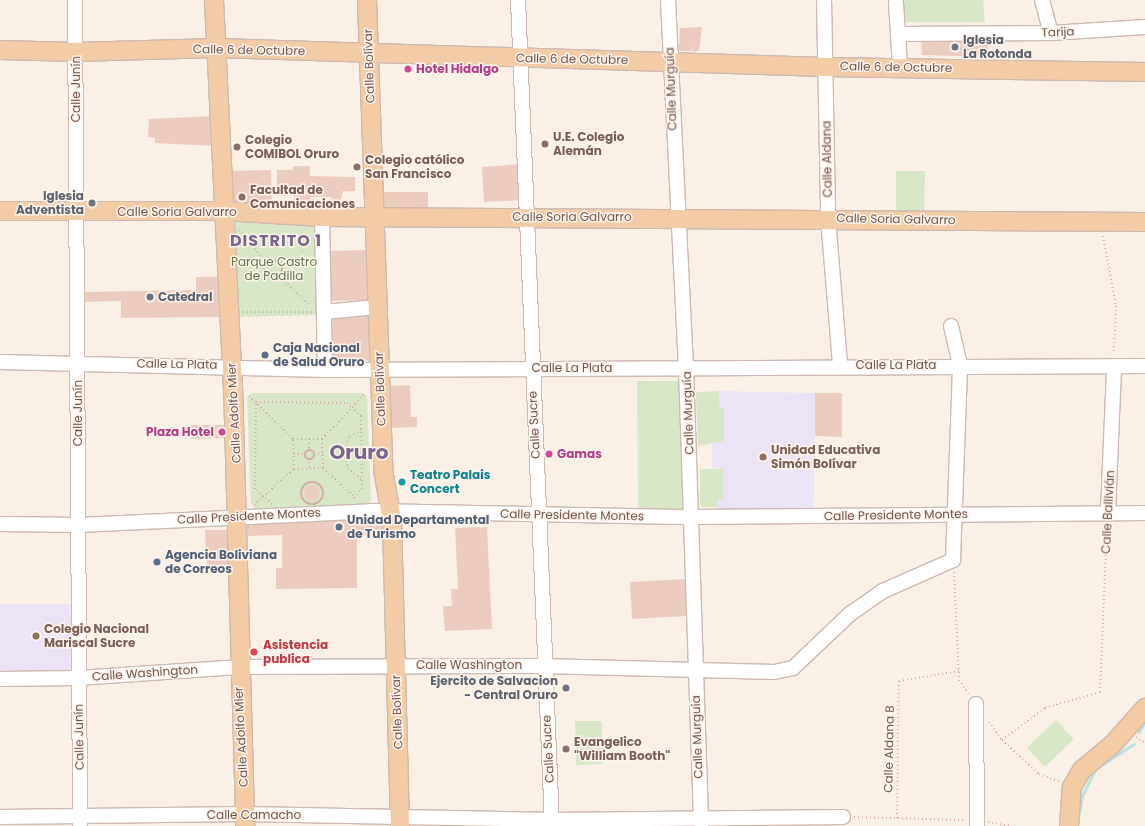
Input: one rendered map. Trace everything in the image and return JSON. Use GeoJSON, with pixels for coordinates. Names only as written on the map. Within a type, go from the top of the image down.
{"type":"FeatureCollection","features":[{"type":"Feature","properties":{"kind":"main road","name":"Calle Adolfo Mier"},"geometry":{"type":"LineString","coordinates":[[214,0],[238,516],[238,667],[245,820]]}},
{"type":"Feature","properties":{"kind":"main road","name":"Calle Bolívar"},"geometry":{"type":"LineString","coordinates":[[367,0],[384,475],[392,511],[400,822]]}},
{"type":"Feature","properties":{"kind":"main road","name":"Calle 6 de Octubre"},"geometry":{"type":"LineString","coordinates":[[0,50],[76,52],[217,48],[369,54],[825,66],[1145,72]]}},
{"type":"Feature","properties":{"kind":"main road","name":"Calle Soria Galvarro"},"geometry":{"type":"LineString","coordinates":[[0,211],[75,212],[224,210],[322,217],[528,216],[828,218],[1100,223],[1145,222]]}},
{"type":"Feature","properties":{"kind":"main road"},"geometry":{"type":"LineString","coordinates":[[1069,826],[1072,787],[1082,770],[1112,745],[1145,708]]}},
{"type":"Feature","properties":{"kind":"street","name":"Calle Junín"},"geometry":{"type":"LineString","coordinates":[[74,0],[76,52],[75,212],[78,362],[78,678],[80,822]]}},
{"type":"Feature","properties":{"kind":"street","name":"Calle Sucre"},"geometry":{"type":"LineString","coordinates":[[518,0],[528,216],[531,368],[543,666],[552,823]]}},
{"type":"Feature","properties":{"kind":"street","name":"Calle Murguía"},"geometry":{"type":"LineString","coordinates":[[668,0],[692,517],[700,821]]}},
{"type":"Feature","properties":{"kind":"street","name":"Calle Aldana"},"geometry":{"type":"LineString","coordinates":[[824,0],[828,218],[840,365]]}},
{"type":"Feature","properties":{"kind":"street"},"geometry":{"type":"LineString","coordinates":[[1042,0],[1051,33]]}},
{"type":"Feature","properties":{"kind":"street"},"geometry":{"type":"LineString","coordinates":[[896,3],[900,67]]}},
{"type":"Feature","properties":{"kind":"street","name":"Tarija"},"geometry":{"type":"LineString","coordinates":[[898,34],[1051,33],[1145,27]]}},
{"type":"Feature","properties":{"kind":"street"},"geometry":{"type":"LineString","coordinates":[[322,217],[325,370]]}},
{"type":"Feature","properties":{"kind":"street"},"geometry":{"type":"LineString","coordinates":[[324,312],[377,307]]}},
{"type":"Feature","properties":{"kind":"street"},"geometry":{"type":"LineString","coordinates":[[951,326],[960,364],[956,515],[953,560]]}},
{"type":"Feature","properties":{"kind":"street","name":"Calle La Plata"},"geometry":{"type":"LineString","coordinates":[[0,362],[232,365],[325,370],[380,368],[686,368],[960,364],[1145,366]]}},
{"type":"Feature","properties":{"kind":"street","name":"Calle Ballivián"},"geometry":{"type":"LineString","coordinates":[[1108,512],[1114,366]]}},
{"type":"Feature","properties":{"kind":"street","name":"Calle Presidente Montes"},"geometry":{"type":"LineString","coordinates":[[0,524],[79,525],[238,516],[392,511],[692,517],[1145,512]]}},
{"type":"Feature","properties":{"kind":"street","name":"Calle Washington"},"geometry":{"type":"LineString","coordinates":[[0,679],[78,678],[238,667],[395,665],[695,668],[774,672],[793,668],[850,614],[882,590],[953,560]]}},
{"type":"Feature","properties":{"kind":"street"},"geometry":{"type":"LineString","coordinates":[[976,704],[977,823]]}},
{"type":"Feature","properties":{"kind":"street","name":"Calle Camacho"},"geometry":{"type":"LineString","coordinates":[[0,817],[80,822],[245,820],[552,823],[843,817]]}},
{"type":"Feature","properties":{"kind":"path"},"geometry":{"type":"LineString","coordinates":[[1100,223],[1116,306],[1114,366]]}},
{"type":"Feature","properties":{"kind":"path"},"geometry":{"type":"LineString","coordinates":[[238,228],[266,263]]}},
{"type":"Feature","properties":{"kind":"path"},"geometry":{"type":"LineString","coordinates":[[266,263],[275,260],[280,262],[282,268],[279,276]]}},
{"type":"Feature","properties":{"kind":"path"},"geometry":{"type":"LineString","coordinates":[[228,312],[318,312],[279,276],[268,276],[264,271],[266,263]]}},
{"type":"Feature","properties":{"kind":"path"},"geometry":{"type":"LineString","coordinates":[[249,396],[294,439],[322,439],[364,395]]}},
{"type":"Feature","properties":{"kind":"path"},"geometry":{"type":"LineString","coordinates":[[256,402],[347,403],[361,416],[362,488],[349,504]]}},
{"type":"Feature","properties":{"kind":"path"},"geometry":{"type":"LineString","coordinates":[[256,402],[255,489],[273,505],[281,505]]}},
{"type":"Feature","properties":{"kind":"path"},"geometry":{"type":"LineString","coordinates":[[361,430],[349,437],[344,453],[348,468],[362,480]]}},
{"type":"Feature","properties":{"kind":"path"},"geometry":{"type":"LineString","coordinates":[[294,439],[294,469]]}},
{"type":"Feature","properties":{"kind":"path"},"geometry":{"type":"LineString","coordinates":[[305,454],[309,449],[309,439]]}},
{"type":"Feature","properties":{"kind":"path"},"geometry":{"type":"LineString","coordinates":[[322,439],[323,468]]}},
{"type":"Feature","properties":{"kind":"path"},"geometry":{"type":"LineString","coordinates":[[309,449],[314,454]]}},
{"type":"Feature","properties":{"kind":"path"},"geometry":{"type":"LineString","coordinates":[[294,454],[305,454],[309,458],[309,469]]}},
{"type":"Feature","properties":{"kind":"path"},"geometry":{"type":"LineString","coordinates":[[309,458],[314,454],[323,454]]}},
{"type":"Feature","properties":{"kind":"path"},"geometry":{"type":"LineString","coordinates":[[253,505],[294,469],[323,468],[361,502]]}},
{"type":"Feature","properties":{"kind":"path"},"geometry":{"type":"LineString","coordinates":[[310,504],[302,497],[301,490],[312,482],[321,487],[323,494],[314,504]]}},
{"type":"Feature","properties":{"kind":"path"},"geometry":{"type":"LineString","coordinates":[[303,504],[321,504]]}},
{"type":"Feature","properties":{"kind":"path","name":"Calle Ballivián"},"geometry":{"type":"LineString","coordinates":[[1002,740],[1045,708],[1100,692],[1108,512]]}},
{"type":"Feature","properties":{"kind":"path"},"geometry":{"type":"LineString","coordinates":[[953,560],[959,680],[1002,740],[1039,774],[1072,787]]}},
{"type":"Feature","properties":{"kind":"path","name":"Calle Aldana B"},"geometry":{"type":"LineString","coordinates":[[896,818],[899,681],[959,671]]}},
{"type":"Feature","properties":{"kind":"path"},"geometry":{"type":"LineString","coordinates":[[843,817],[896,818],[1011,826]]}},
{"type":"Feature","properties":{"kind":"shaded area","name":"Unidad Educativa Simón Bolívar"},"geometry":{"type":"Polygon","coordinates":[[[719,391],[815,393],[814,513],[718,512],[718,500],[723,500],[723,469],[712,468],[712,440],[724,440],[724,407],[719,407],[719,391]]]}},
{"type":"Feature","properties":{"kind":"shaded area","name":"Colegio Nacional Mariscal Sucre"},"geometry":{"type":"Polygon","coordinates":[[[0,604],[71,604],[71,667],[66,672],[0,672],[0,604]]]}},
{"type":"Feature","properties":{"kind":"green space"},"geometry":{"type":"Polygon","coordinates":[[[900,0],[983,0],[985,22],[902,22],[900,0]]]}},
{"type":"Feature","properties":{"kind":"green space"},"geometry":{"type":"Polygon","coordinates":[[[896,171],[925,171],[924,215],[896,214],[896,171]]]}},
{"type":"Feature","properties":{"kind":"green space","name":"Parque Castro de Padilla"},"geometry":{"type":"Polygon","coordinates":[[[235,220],[317,223],[318,315],[232,317],[230,225],[235,220]]]}},
{"type":"Feature","properties":{"kind":"green space"},"geometry":{"type":"Polygon","coordinates":[[[637,381],[681,381],[686,516],[638,515],[637,381]]]}},
{"type":"Feature","properties":{"kind":"green space"},"geometry":{"type":"Polygon","coordinates":[[[719,391],[719,407],[724,407],[724,441],[698,446],[696,392],[719,391]]]}},
{"type":"Feature","properties":{"kind":"green space"},"geometry":{"type":"Polygon","coordinates":[[[251,393],[362,393],[367,397],[371,500],[365,508],[255,508],[251,503],[247,398],[251,393]]]}},
{"type":"Feature","properties":{"kind":"green space"},"geometry":{"type":"Polygon","coordinates":[[[700,469],[723,469],[723,500],[718,500],[718,507],[700,507],[700,469]]]}},
{"type":"Feature","properties":{"kind":"green space"},"geometry":{"type":"Polygon","coordinates":[[[1056,720],[1074,739],[1045,767],[1027,748],[1056,720]]]}},
{"type":"Feature","properties":{"kind":"green space"},"geometry":{"type":"Polygon","coordinates":[[[575,721],[602,721],[603,764],[576,765],[575,721]]]}},
{"type":"Feature","properties":{"kind":"building"},"geometry":{"type":"Polygon","coordinates":[[[702,27],[699,51],[693,52],[692,45],[692,51],[679,51],[680,28],[702,27]]]}},
{"type":"Feature","properties":{"kind":"building","name":"Iglesia La Rotonda"},"geometry":{"type":"Polygon","coordinates":[[[921,39],[988,39],[988,57],[922,55],[921,39]]]}},
{"type":"Feature","properties":{"kind":"building"},"geometry":{"type":"Polygon","coordinates":[[[214,116],[215,146],[155,143],[155,138],[148,137],[149,119],[214,116]]]}},
{"type":"Feature","properties":{"kind":"building"},"geometry":{"type":"Polygon","coordinates":[[[522,164],[524,200],[484,202],[482,167],[522,164]]]}},
{"type":"Feature","properties":{"kind":"building"},"geometry":{"type":"Polygon","coordinates":[[[293,166],[310,166],[310,176],[355,177],[355,191],[343,191],[340,202],[331,201],[332,197],[311,197],[310,214],[294,214],[294,196],[277,196],[277,170],[293,170],[293,166]]]}},
{"type":"Feature","properties":{"kind":"building"},"geometry":{"type":"Polygon","coordinates":[[[271,170],[272,206],[229,206],[228,171],[271,170]]]}},
{"type":"Feature","properties":{"kind":"building"},"geometry":{"type":"Polygon","coordinates":[[[381,192],[428,192],[428,211],[384,211],[381,192]]]}},
{"type":"Feature","properties":{"kind":"building"},"geometry":{"type":"Polygon","coordinates":[[[366,250],[367,277],[374,277],[374,300],[327,301],[329,251],[366,250]]]}},
{"type":"Feature","properties":{"kind":"building","name":"Catedral"},"geometry":{"type":"Polygon","coordinates":[[[196,277],[218,277],[219,317],[121,318],[121,301],[83,302],[82,292],[196,290],[196,277]]]}},
{"type":"Feature","properties":{"kind":"building"},"geometry":{"type":"Polygon","coordinates":[[[374,313],[372,360],[334,362],[330,359],[329,314],[374,313]]]}},
{"type":"Feature","properties":{"kind":"building"},"geometry":{"type":"Polygon","coordinates":[[[410,385],[411,417],[417,417],[417,427],[390,428],[388,386],[410,385]]]}},
{"type":"Feature","properties":{"kind":"building"},"geometry":{"type":"Polygon","coordinates":[[[815,393],[842,393],[842,437],[815,436],[815,393]]]}},
{"type":"Feature","properties":{"kind":"building"},"geometry":{"type":"Polygon","coordinates":[[[191,425],[224,425],[224,438],[191,439],[191,425]]]}},
{"type":"Feature","properties":{"kind":"building"},"geometry":{"type":"Polygon","coordinates":[[[312,485],[319,490],[320,493],[315,500],[312,501],[305,496],[304,493],[309,486],[312,485]]]}},
{"type":"Feature","properties":{"kind":"building"},"geometry":{"type":"Polygon","coordinates":[[[384,518],[384,535],[357,535],[357,588],[276,589],[276,568],[282,568],[282,535],[246,536],[245,519],[384,518]]]}},
{"type":"Feature","properties":{"kind":"building"},"geometry":{"type":"Polygon","coordinates":[[[487,527],[492,629],[445,631],[443,606],[452,606],[451,589],[458,589],[455,528],[487,527]]]}},
{"type":"Feature","properties":{"kind":"building"},"geometry":{"type":"Polygon","coordinates":[[[205,530],[228,530],[234,567],[207,567],[205,530]]]}},
{"type":"Feature","properties":{"kind":"building"},"geometry":{"type":"Polygon","coordinates":[[[686,579],[688,616],[632,619],[630,582],[686,579]]]}},
{"type":"Feature","properties":{"kind":"waterway"},"geometry":{"type":"LineString","coordinates":[[1139,732],[1145,721]]}},
{"type":"Feature","properties":{"kind":"waterway"},"geometry":{"type":"LineString","coordinates":[[1103,764],[1134,744]]}},
{"type":"Feature","properties":{"kind":"waterway"},"geometry":{"type":"LineString","coordinates":[[1079,814],[1082,796],[1094,771]]}},
{"type":"Feature","properties":{"kind":"place","name":"Iglesia La Rotonda"},"geometry":{"type":"Point","coordinates":[955,47]}},
{"type":"Feature","properties":{"kind":"place","name":"Hotel Hidalgo"},"geometry":{"type":"Point","coordinates":[408,69]}},
{"type":"Feature","properties":{"kind":"place","name":"U.E. Colegio Alemán"},"geometry":{"type":"Point","coordinates":[545,144]}},
{"type":"Feature","properties":{"kind":"place","name":"Colegio COMIBOL Oruro"},"geometry":{"type":"Point","coordinates":[237,147]}},
{"type":"Feature","properties":{"kind":"place","name":"Colegio católico San Francisco"},"geometry":{"type":"Point","coordinates":[357,167]}},
{"type":"Feature","properties":{"kind":"place","name":"Facultad de Comunicaciones"},"geometry":{"type":"Point","coordinates":[242,197]}},
{"type":"Feature","properties":{"kind":"place","name":"Iglesia Adventista"},"geometry":{"type":"Point","coordinates":[92,203]}},
{"type":"Feature","properties":{"kind":"place","name":"Catedral"},"geometry":{"type":"Point","coordinates":[150,297]}},
{"type":"Feature","properties":{"kind":"place","name":"Caja Nacional de Salud Oruro"},"geometry":{"type":"Point","coordinates":[265,355]}},
{"type":"Feature","properties":{"kind":"place","name":"Plaza Hotel"},"geometry":{"type":"Point","coordinates":[222,432]}},
{"type":"Feature","properties":{"kind":"place","name":"Gamas"},"geometry":{"type":"Point","coordinates":[549,454]}},
{"type":"Feature","properties":{"kind":"place","name":"Unidad Educativa Simón Bolívar"},"geometry":{"type":"Point","coordinates":[763,457]}},
{"type":"Feature","properties":{"kind":"place","name":"Teatro Palais Concert"},"geometry":{"type":"Point","coordinates":[402,482]}},
{"type":"Feature","properties":{"kind":"place","name":"Unidad Departamental de Turismo"},"geometry":{"type":"Point","coordinates":[339,527]}},
{"type":"Feature","properties":{"kind":"place","name":"Agencia Boliviana de Correos"},"geometry":{"type":"Point","coordinates":[157,562]}},
{"type":"Feature","properties":{"kind":"place","name":"Colegio Nacional Mariscal Sucre"},"geometry":{"type":"Point","coordinates":[36,636]}},
{"type":"Feature","properties":{"kind":"place","name":"Asistencia publica"},"geometry":{"type":"Point","coordinates":[254,652]}},
{"type":"Feature","properties":{"kind":"place","name":"Ejercito de Salvacion - Central Oruro"},"geometry":{"type":"Point","coordinates":[566,688]}},
{"type":"Feature","properties":{"kind":"place","name":"Evangelico \"William Booth\""},"geometry":{"type":"Point","coordinates":[566,749]}},
{"type":"Feature","properties":{"kind":"district","name":"DISTRITO 1"},"geometry":{"type":"Point","coordinates":[276,241]}},
{"type":"Feature","properties":{"kind":"district","name":"Oruro"},"geometry":{"type":"Point","coordinates":[359,452]}}]}
